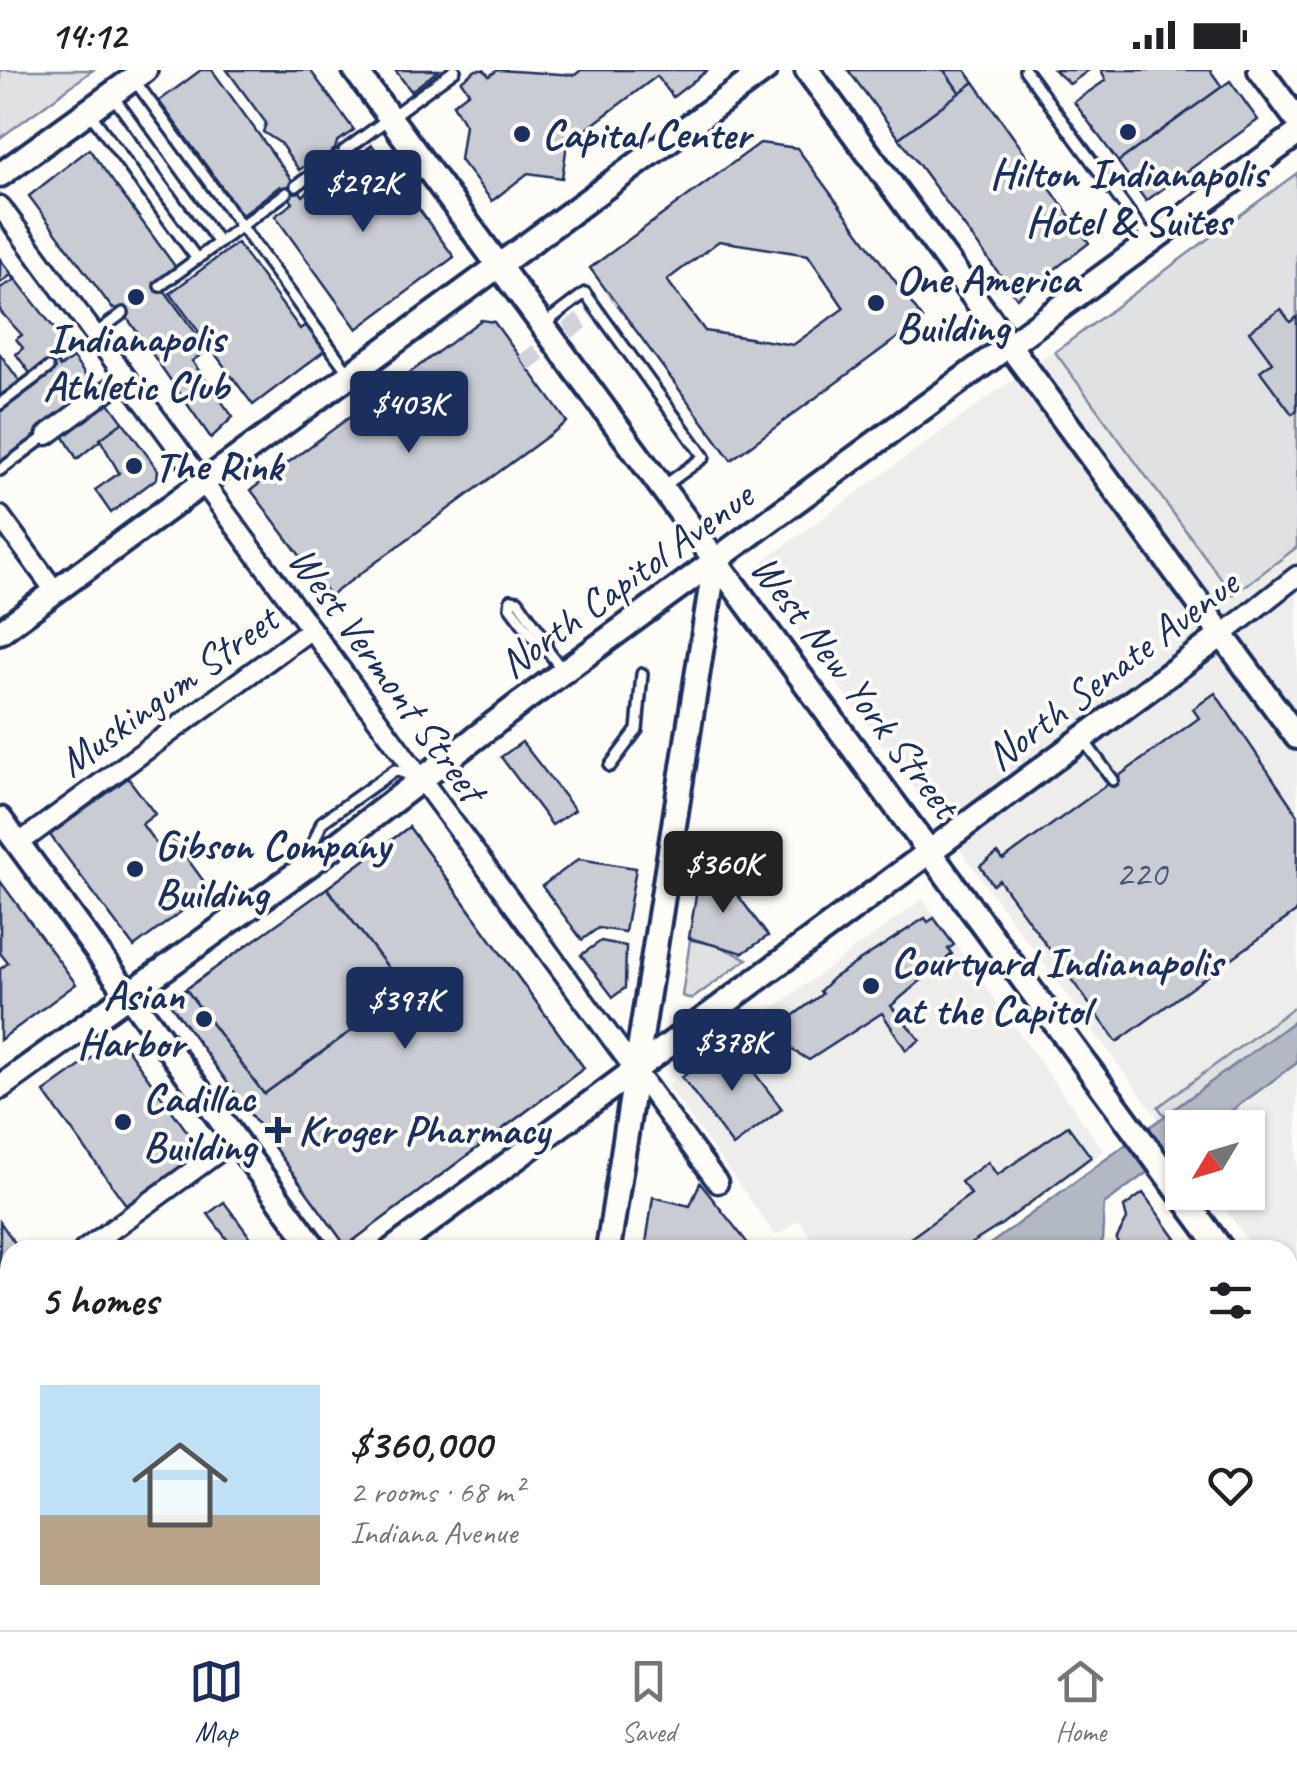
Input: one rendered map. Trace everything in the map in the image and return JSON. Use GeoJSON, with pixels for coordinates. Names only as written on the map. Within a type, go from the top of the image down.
{"type":"FeatureCollection","features":[{"type":"Feature","properties":{"kind":"main road","name":"West New York Street"},"geometry":{"type":"LineString","coordinates":[[355,70],[1215,1240]]}},
{"type":"Feature","properties":{"kind":"main road"},"geometry":{"type":"LineString","coordinates":[[0,632],[764,70]]}},
{"type":"Feature","properties":{"kind":"main road"},"geometry":{"type":"LineString","coordinates":[[807,70],[1297,736]]}},
{"type":"Feature","properties":{"kind":"main road"},"geometry":{"type":"LineString","coordinates":[[1260,70],[1297,120]]}},
{"type":"Feature","properties":{"kind":"main road"},"geometry":{"type":"LineString","coordinates":[[0,175],[139,74]]}},
{"type":"Feature","properties":{"kind":"main road","name":"North Capitol Avenue"},"geometry":{"type":"LineString","coordinates":[[0,1087],[1297,134]]}},
{"type":"Feature","properties":{"kind":"main road"},"geometry":{"type":"LineString","coordinates":[[609,1240],[715,561]]}},
{"type":"Feature","properties":{"kind":"main road","name":"North Senate Avenue"},"geometry":{"type":"LineString","coordinates":[[406,1240],[1084,741],[1222,635]]}},
{"type":"Feature","properties":{"kind":"main road"},"geometry":{"type":"LineString","coordinates":[[0,819],[309,1240]]}},
{"type":"Feature","properties":{"kind":"street","name":"West Vermont Street"},"geometry":{"type":"LineString","coordinates":[[0,206],[718,1183]]}},
{"type":"Feature","properties":{"kind":"street"},"geometry":{"type":"LineString","coordinates":[[47,435],[112,388]]}},
{"type":"Feature","properties":{"kind":"street"},"geometry":{"type":"LineString","coordinates":[[0,516],[55,591]]}},
{"type":"Feature","properties":{"kind":"street","name":"North Senate Avenue"},"geometry":{"type":"LineString","coordinates":[[1222,635],[1297,576]]}},
{"type":"Feature","properties":{"kind":"street","name":"Muskingum Street"},"geometry":{"type":"LineString","coordinates":[[18,844],[311,629]]}},
{"type":"Feature","properties":{"kind":"street"},"geometry":{"type":"LineString","coordinates":[[98,1240],[235,1140]]}},
{"type":"Feature","properties":{"kind":"lane"},"geometry":{"type":"LineString","coordinates":[[338,156],[455,70]]}},
{"type":"Feature","properties":{"kind":"lane"},"geometry":{"type":"LineString","coordinates":[[1025,70],[1151,242]]}},
{"type":"Feature","properties":{"kind":"lane"},"geometry":{"type":"LineString","coordinates":[[139,74],[241,226],[370,402]]}},
{"type":"Feature","properties":{"kind":"lane"},"geometry":{"type":"LineString","coordinates":[[112,94],[219,243]]}},
{"type":"Feature","properties":{"kind":"lane"},"geometry":{"type":"LineString","coordinates":[[88,111],[196,259]]}},
{"type":"Feature","properties":{"kind":"lane"},"geometry":{"type":"LineString","coordinates":[[296,186],[317,171]]}},
{"type":"Feature","properties":{"kind":"lane"},"geometry":{"type":"LineString","coordinates":[[160,286],[286,194]]}},
{"type":"Feature","properties":{"kind":"lane"},"geometry":{"type":"LineString","coordinates":[[541,326],[584,293],[704,457],[662,488]]}},
{"type":"Feature","properties":{"kind":"lane"},"geometry":{"type":"LineString","coordinates":[[94,334],[123,313]]}},
{"type":"Feature","properties":{"kind":"lane"},"geometry":{"type":"LineString","coordinates":[[0,404],[48,368]]}},
{"type":"Feature","properties":{"kind":"lane"},"geometry":{"type":"LineString","coordinates":[[0,470],[47,435]]}},
{"type":"Feature","properties":{"kind":"lane"},"geometry":{"type":"LineString","coordinates":[[546,648],[540,647],[520,620],[510,606],[511,600],[518,601],[564,672]]}},
{"type":"Feature","properties":{"kind":"lane"},"geometry":{"type":"LineString","coordinates":[[610,766],[637,730],[642,674]]}},
{"type":"Feature","properties":{"kind":"lane"},"geometry":{"type":"LineString","coordinates":[[1084,741],[1114,780]]}},
{"type":"Feature","properties":{"kind":"shaded area"},"geometry":{"type":"Polygon","coordinates":[[[0,70],[93,70],[0,138],[0,70]]]}},
{"type":"Feature","properties":{"kind":"shaded area"},"geometry":{"type":"Polygon","coordinates":[[[1297,173],[1297,1240],[1248,1240],[1226,1210],[1265,1210],[1265,1110],[1165,1110],[1165,1128],[760,579],[762,562],[1297,173]]]}},
{"type":"Feature","properties":{"kind":"shaded area"},"geometry":{"type":"Polygon","coordinates":[[[1297,173],[1297,547],[1233,595],[1055,352],[1297,173]]]}},
{"type":"Feature","properties":{"kind":"shaded area"},"geometry":{"type":"Polygon","coordinates":[[[923,899],[1104,1151],[983,1240],[813,1240],[799,1220],[776,1236],[667,1085],[923,899]]]}},
{"type":"Feature","properties":{"kind":"shaded area"},"geometry":{"type":"Polygon","coordinates":[[[690,940],[717,945],[747,959],[692,999],[682,996],[690,940]]]}},
{"type":"Feature","properties":{"kind":"shaded area"},"geometry":{"type":"Polygon","coordinates":[[[1297,1005],[1297,1020],[1173,1110],[1165,1110],[1165,1116],[1158,1107],[1297,1005]]]}},
{"type":"Feature","properties":{"kind":"shaded area"},"geometry":{"type":"Polygon","coordinates":[[[1297,1019],[1297,1063],[1232,1110],[1173,1110],[1297,1019]]]}},
{"type":"Feature","properties":{"kind":"shaded area"},"geometry":{"type":"Polygon","coordinates":[[[1165,1116],[1165,1159],[1104,1204],[1102,1240],[996,1240],[1165,1116]]]}},
{"type":"Feature","properties":{"kind":"building"},"geometry":{"type":"Polygon","coordinates":[[[201,70],[212,70],[296,186],[286,193],[280,186],[242,215],[159,101],[201,70]]]}},
{"type":"Feature","properties":{"kind":"building"},"geometry":{"type":"Polygon","coordinates":[[[227,70],[310,70],[354,130],[337,142],[335,149],[344,151],[317,171],[320,155],[299,170],[280,143],[263,132],[266,123],[227,70]]]}},
{"type":"Feature","properties":{"kind":"building"},"geometry":{"type":"Polygon","coordinates":[[[395,70],[439,70],[411,91],[395,70]]]}},
{"type":"Feature","properties":{"kind":"building","name":"Capital Center"},"geometry":{"type":"Polygon","coordinates":[[[476,70],[484,70],[489,76],[498,70],[575,75],[581,70],[708,70],[673,97],[657,76],[567,144],[562,178],[528,173],[492,201],[460,160],[465,125],[453,104],[469,92],[461,81],[476,70]]]}},
{"type":"Feature","properties":{"kind":"building"},"geometry":{"type":"Polygon","coordinates":[[[848,70],[944,70],[960,93],[899,138],[848,70]]]}},
{"type":"Feature","properties":{"kind":"building"},"geometry":{"type":"Polygon","coordinates":[[[944,70],[965,70],[974,82],[960,93],[944,70]]]}},
{"type":"Feature","properties":{"kind":"building","name":"Hilton Indianapolis Hotel & Suites"},"geometry":{"type":"Polygon","coordinates":[[[1054,70],[1089,70],[1070,84],[1054,70]]]}},
{"type":"Feature","properties":{"kind":"building","name":"Hilton Indianapolis Hotel & Suites"},"geometry":{"type":"Polygon","coordinates":[[[1101,70],[1210,70],[1222,87],[1118,162],[1074,102],[1106,80],[1101,70]]]}},
{"type":"Feature","properties":{"kind":"building"},"geometry":{"type":"Polygon","coordinates":[[[1230,81],[1258,120],[1146,201],[1118,162],[1230,81]]]}},
{"type":"Feature","properties":{"kind":"building"},"geometry":{"type":"Polygon","coordinates":[[[974,82],[1089,243],[1017,298],[899,138],[974,82]]]}},
{"type":"Feature","properties":{"kind":"building","name":"One America Building"},"geometry":{"type":"Polygon","coordinates":[[[760,143],[797,148],[923,319],[731,460],[590,268],[760,143]],[[719,241],[667,280],[705,331],[793,345],[844,308],[808,255],[719,241]]]}},
{"type":"Feature","properties":{"kind":"building"},"geometry":{"type":"Polygon","coordinates":[[[372,145],[454,257],[357,329],[275,216],[293,203],[286,193],[296,186],[303,196],[310,190],[317,171],[332,160],[326,179],[350,161],[337,156],[344,151],[358,156],[372,145]]]}},
{"type":"Feature","properties":{"kind":"building","name":"Indianapolis Athletic Club"},"geometry":{"type":"Polygon","coordinates":[[[89,149],[177,269],[159,283],[208,350],[192,361],[233,417],[211,438],[130,322],[120,309],[112,308],[29,196],[89,149]]]}},
{"type":"Feature","properties":{"kind":"building"},"geometry":{"type":"Polygon","coordinates":[[[237,243],[300,329],[308,323],[327,349],[253,405],[170,293],[237,243]]]}},
{"type":"Feature","properties":{"kind":"building"},"geometry":{"type":"Polygon","coordinates":[[[0,259],[68,346],[56,362],[32,376],[16,354],[23,348],[16,339],[22,335],[0,311],[0,288],[15,280],[11,275],[0,283],[0,259]]]}},
{"type":"Feature","properties":{"kind":"building"},"geometry":{"type":"Polygon","coordinates":[[[1281,309],[1290,322],[1297,317],[1297,411],[1292,414],[1260,371],[1272,362],[1249,331],[1281,309]]]}},
{"type":"Feature","properties":{"kind":"building"},"geometry":{"type":"Polygon","coordinates":[[[481,320],[494,322],[567,422],[330,596],[251,490],[481,320]]]}},
{"type":"Feature","properties":{"kind":"building"},"geometry":{"type":"Polygon","coordinates":[[[0,354],[21,383],[0,398],[0,354]]]}},
{"type":"Feature","properties":{"kind":"building"},"geometry":{"type":"Polygon","coordinates":[[[73,358],[99,394],[0,467],[0,412],[52,373],[48,368],[56,362],[60,367],[73,358]]]}},
{"type":"Feature","properties":{"kind":"building"},"geometry":{"type":"Polygon","coordinates":[[[104,396],[123,422],[77,459],[60,430],[104,396]]]}},
{"type":"Feature","properties":{"kind":"building","name":"The Rink"},"geometry":{"type":"Polygon","coordinates":[[[123,422],[158,470],[157,478],[111,513],[95,490],[119,473],[100,439],[123,422]]]}},
{"type":"Feature","properties":{"kind":"building"},"geometry":{"type":"Polygon","coordinates":[[[1215,693],[1297,814],[1297,911],[1117,1042],[999,880],[993,885],[980,866],[998,853],[1003,860],[1199,718],[1193,709],[1215,693]]]}},
{"type":"Feature","properties":{"kind":"building"},"geometry":{"type":"Polygon","coordinates":[[[522,742],[575,810],[552,825],[501,757],[522,742]]]}},
{"type":"Feature","properties":{"kind":"building","name":"Gibson Company Building"},"geometry":{"type":"Polygon","coordinates":[[[128,778],[155,814],[142,824],[159,848],[173,839],[210,890],[134,947],[50,835],[128,778]]]}},
{"type":"Feature","properties":{"kind":"building"},"geometry":{"type":"Polygon","coordinates":[[[409,827],[584,1068],[354,1240],[342,1240],[169,1002],[186,989],[264,1094],[406,991],[327,888],[409,827]],[[460,985],[402,1030],[454,1100],[513,1057],[460,985]],[[358,1061],[305,1100],[357,1171],[409,1131],[358,1061]]]}},
{"type":"Feature","properties":{"kind":"building"},"geometry":{"type":"Polygon","coordinates":[[[409,827],[584,1068],[354,1240],[342,1240],[169,1002],[186,989],[264,1094],[406,991],[327,888],[409,827]]]}},
{"type":"Feature","properties":{"kind":"building"},"geometry":{"type":"Polygon","coordinates":[[[579,859],[636,868],[625,932],[598,928],[582,940],[542,886],[579,859]]]}},
{"type":"Feature","properties":{"kind":"building"},"geometry":{"type":"Polygon","coordinates":[[[700,871],[723,875],[768,936],[743,953],[689,938],[700,871]]]}},
{"type":"Feature","properties":{"kind":"building"},"geometry":{"type":"Polygon","coordinates":[[[0,881],[76,984],[0,1040],[0,969],[8,963],[0,953],[0,881]]]}},
{"type":"Feature","properties":{"kind":"building"},"geometry":{"type":"Polygon","coordinates":[[[327,888],[406,991],[264,1094],[186,989],[327,888]]]}},
{"type":"Feature","properties":{"kind":"building","name":"Courtyard Indianapolis at the Capitol"},"geometry":{"type":"Polygon","coordinates":[[[925,918],[928,922],[934,918],[954,945],[948,949],[952,954],[891,1006],[920,1040],[906,1050],[882,1013],[809,1060],[788,1047],[778,1033],[785,1028],[782,1024],[822,994],[820,991],[833,978],[925,918]]]}},
{"type":"Feature","properties":{"kind":"building"},"geometry":{"type":"Polygon","coordinates":[[[601,941],[626,946],[625,988],[613,997],[581,955],[601,941]]]}},
{"type":"Feature","properties":{"kind":"building","name":"Cadillac Building"},"geometry":{"type":"Polygon","coordinates":[[[115,1041],[122,1042],[202,1152],[127,1206],[44,1092],[115,1041]]]}},
{"type":"Feature","properties":{"kind":"building"},"geometry":{"type":"Polygon","coordinates":[[[731,1042],[782,1109],[733,1146],[682,1077],[731,1042]]]}},
{"type":"Feature","properties":{"kind":"building"},"geometry":{"type":"Polygon","coordinates":[[[1068,1126],[1091,1157],[977,1240],[908,1240],[971,1194],[961,1182],[988,1162],[997,1175],[1068,1126]]]}},
{"type":"Feature","properties":{"kind":"building"},"geometry":{"type":"Polygon","coordinates":[[[700,1183],[745,1240],[647,1240],[653,1197],[690,1206],[700,1183]]]}},
{"type":"Feature","properties":{"kind":"building"},"geometry":{"type":"Polygon","coordinates":[[[1143,1193],[1177,1240],[1116,1240],[1127,1219],[1124,1207],[1143,1193]]]}},
{"type":"Feature","properties":{"kind":"building"},"geometry":{"type":"Polygon","coordinates":[[[224,1202],[252,1240],[228,1240],[208,1214],[224,1202]]]}},
{"type":"Feature","properties":{"kind":"building"},"geometry":{"type":"Polygon","coordinates":[[[0,1222],[13,1240],[0,1240],[0,1222]]]}},
{"type":"Feature","properties":{"kind":"tunnel"},"geometry":{"type":"LineString","coordinates":[[524,363],[612,298]]}},
{"type":"Feature","properties":{"kind":"place","name":"Hilton Indianapolis Hotel & Suites"},"geometry":{"type":"Point","coordinates":[1128,132]}},
{"type":"Feature","properties":{"kind":"place","name":"Capital Center"},"geometry":{"type":"Point","coordinates":[522,134]}},
{"type":"Feature","properties":{"kind":"place","name":"Indianapolis Athletic Club"},"geometry":{"type":"Point","coordinates":[136,297]}},
{"type":"Feature","properties":{"kind":"place","name":"One America Building"},"geometry":{"type":"Point","coordinates":[876,303]}},
{"type":"Feature","properties":{"kind":"place","name":"The Rink"},"geometry":{"type":"Point","coordinates":[134,466]}},
{"type":"Feature","properties":{"kind":"place","name":"Gibson Company Building"},"geometry":{"type":"Point","coordinates":[135,869]}},
{"type":"Feature","properties":{"kind":"place","name":"Courtyard Indianapolis at the Capitol"},"geometry":{"type":"Point","coordinates":[871,986]}},
{"type":"Feature","properties":{"kind":"place","name":"Asian Harbor"},"geometry":{"type":"Point","coordinates":[204,1019]}},
{"type":"Feature","properties":{"kind":"place","name":"Cadillac Building"},"geometry":{"type":"Point","coordinates":[123,1122]}},
{"type":"Feature","properties":{"kind":"place","name":"Kroger Pharmacy"},"geometry":{"type":"Point","coordinates":[278,1130]}}]}
